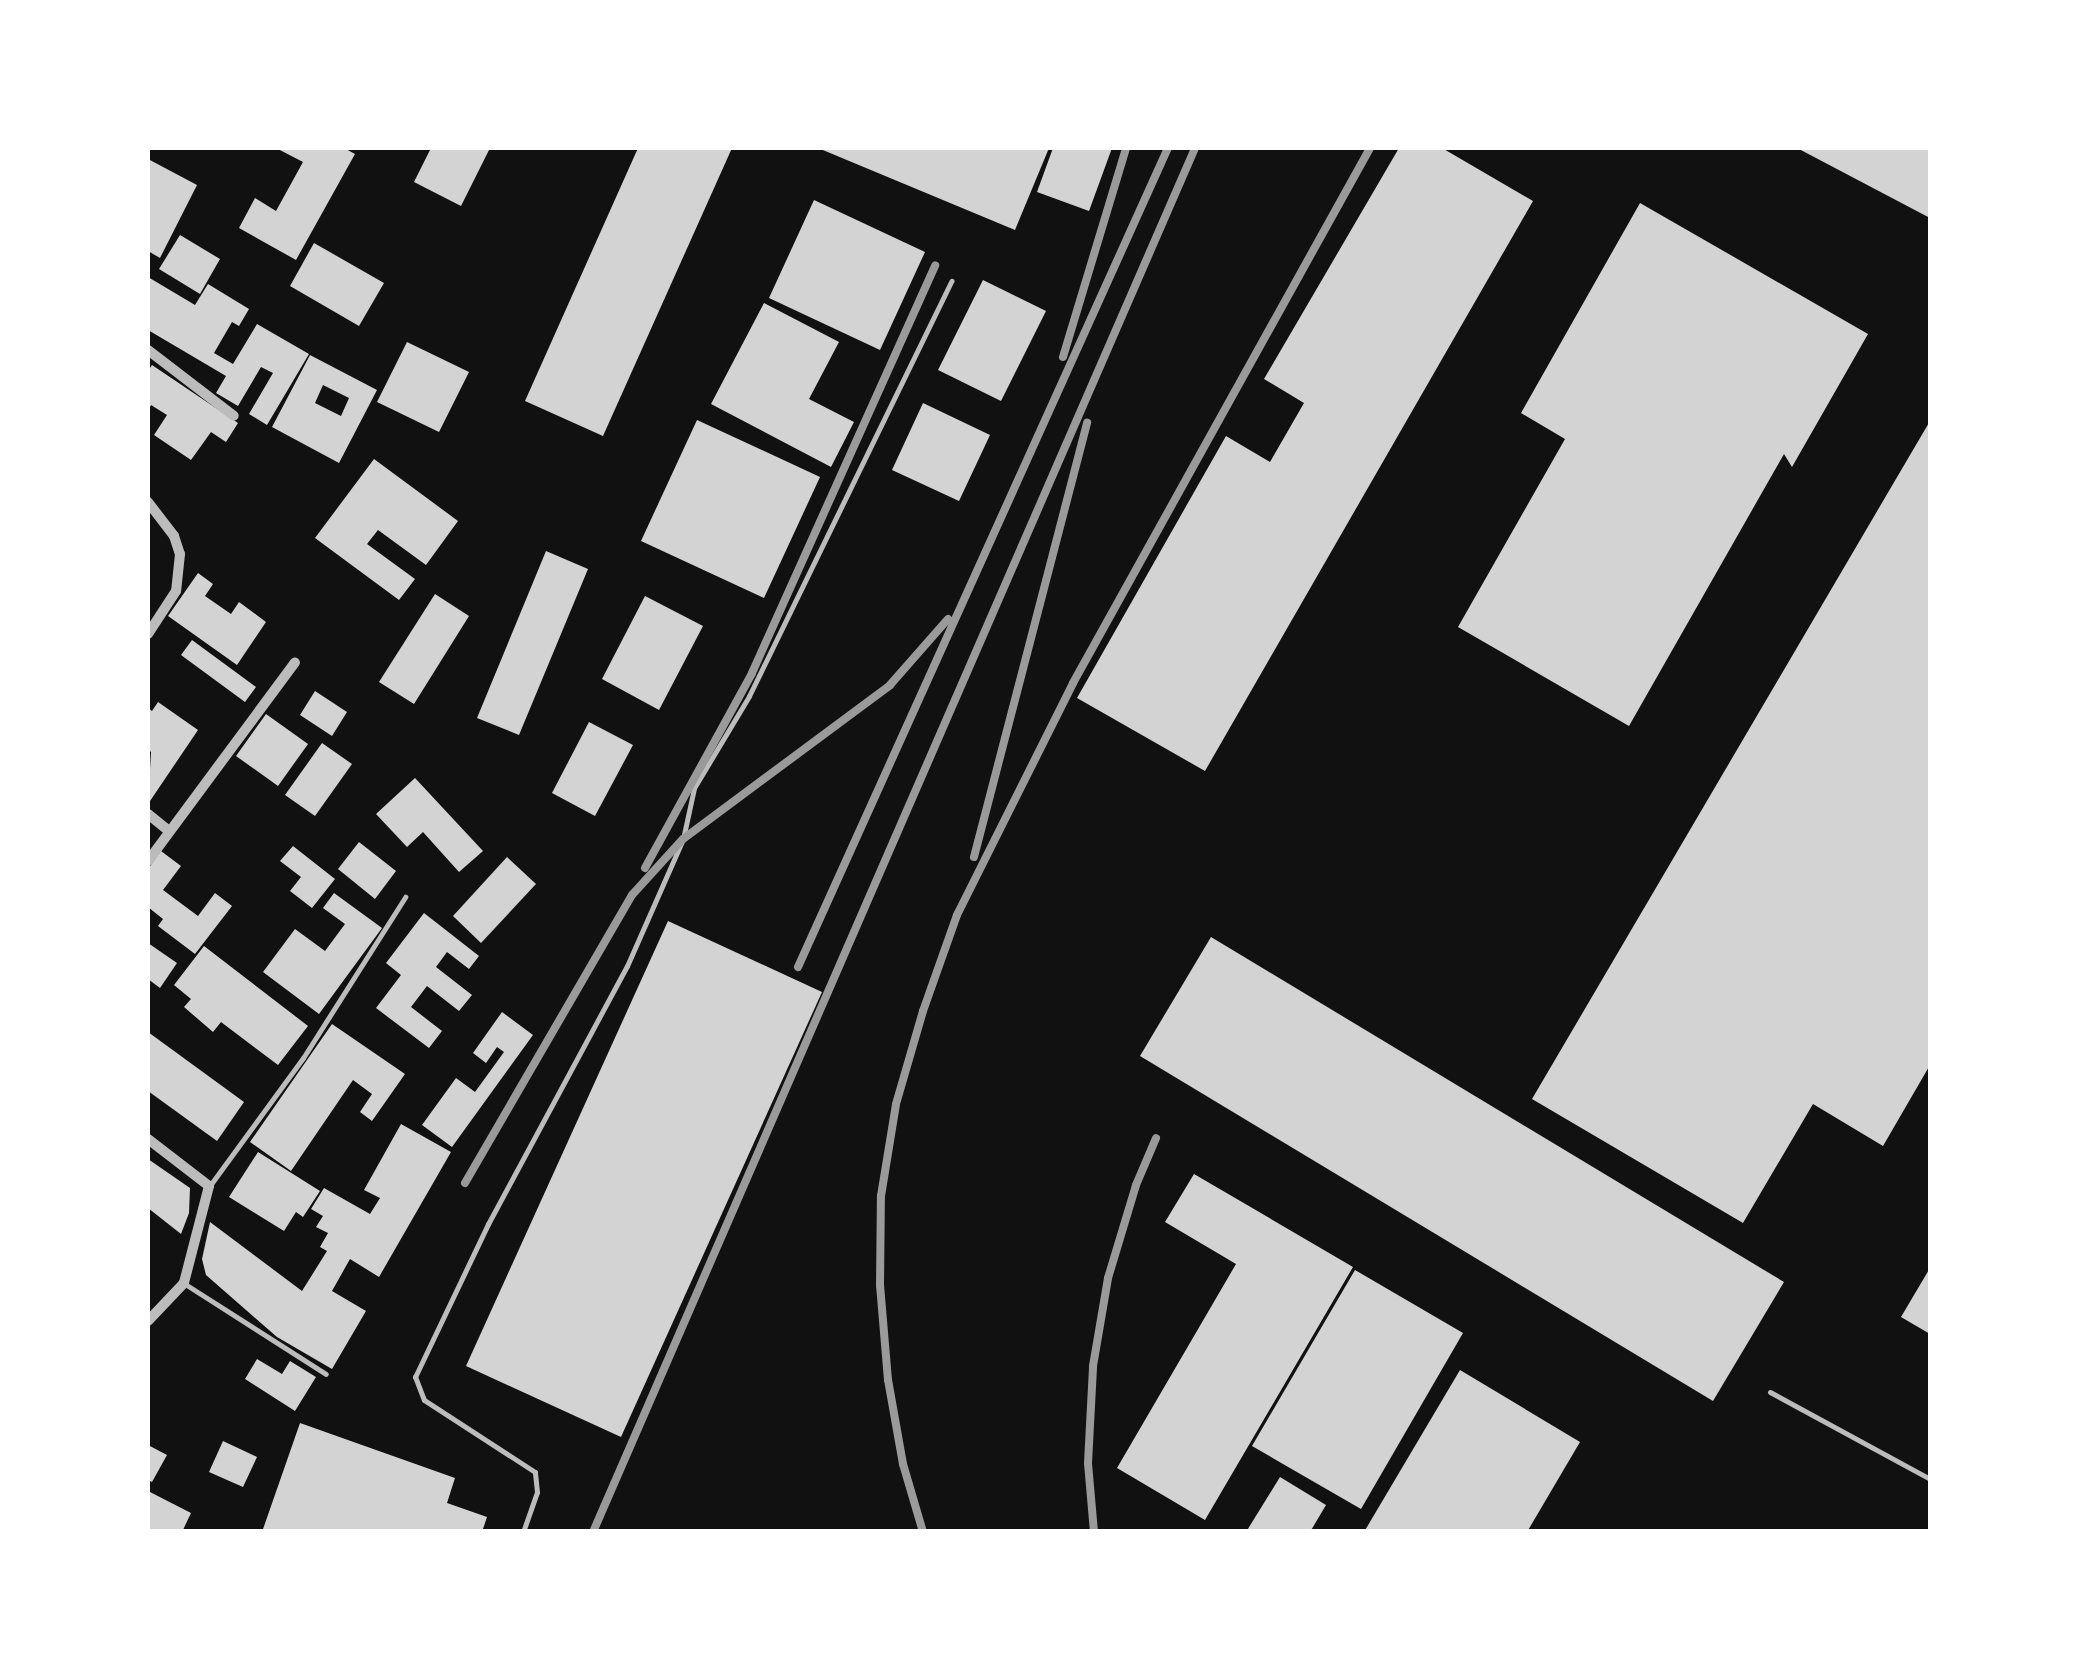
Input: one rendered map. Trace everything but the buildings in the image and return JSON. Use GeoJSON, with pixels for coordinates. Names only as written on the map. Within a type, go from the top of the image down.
{"type":"FeatureCollection","features":[{"type":"Feature","properties":{"kind":"street"},"geometry":{"type":"LineString","coordinates":[[148,350],[234,416]]}},
{"type":"Feature","properties":{"kind":"street"},"geometry":{"type":"LineString","coordinates":[[148,502],[174,536],[180,554],[176,591],[148,634]]}},
{"type":"Feature","properties":{"kind":"street"},"geometry":{"type":"LineString","coordinates":[[148,861],[295,662]]}},
{"type":"Feature","properties":{"kind":"street"},"geometry":{"type":"LineString","coordinates":[[148,814],[170,831]]}},
{"type":"Feature","properties":{"kind":"street"},"geometry":{"type":"LineString","coordinates":[[148,1139],[209,1186],[184,1282],[148,1322]]}},
{"type":"Feature","properties":{"kind":"lane"},"geometry":{"type":"LineString","coordinates":[[524,1532],[537,1492],[535,1472],[424,1400],[416,1377],[488,1224],[627,966],[684,839],[694,788],[749,696],[952,280]]}},
{"type":"Feature","properties":{"kind":"lane"},"geometry":{"type":"LineString","coordinates":[[209,1186],[302,1058],[405,898]]}},
{"type":"Feature","properties":{"kind":"lane"},"geometry":{"type":"LineString","coordinates":[[184,1282],[326,1374]]}},
{"type":"Feature","properties":{"kind":"lane"},"geometry":{"type":"LineString","coordinates":[[1770,1392],[1930,1479]]}},
{"type":"Feature","properties":{"kind":"railway"},"geometry":{"type":"LineString","coordinates":[[1063,357],[1126,148]]}},
{"type":"Feature","properties":{"kind":"railway"},"geometry":{"type":"LineString","coordinates":[[798,967],[1168,148]]}},
{"type":"Feature","properties":{"kind":"railway"},"geometry":{"type":"LineString","coordinates":[[593,1532],[1195,148]]}},
{"type":"Feature","properties":{"kind":"railway"},"geometry":{"type":"LineString","coordinates":[[923,1532],[903,1464],[888,1380],[880,1285],[881,1196],[896,1104],[923,1011],[957,915],[1073,683],[1370,148]]}},
{"type":"Feature","properties":{"kind":"railway"},"geometry":{"type":"LineString","coordinates":[[645,868],[752,673],[935,265]]}},
{"type":"Feature","properties":{"kind":"railway"},"geometry":{"type":"LineString","coordinates":[[974,857],[1087,422]]}},
{"type":"Feature","properties":{"kind":"railway"},"geometry":{"type":"LineString","coordinates":[[465,1183],[632,895],[683,839],[890,685],[948,619]]}},
{"type":"Feature","properties":{"kind":"railway"},"geometry":{"type":"LineString","coordinates":[[1094,1532],[1088,1463],[1093,1366],[1108,1278],[1136,1185],[1156,1138]]}}]}
